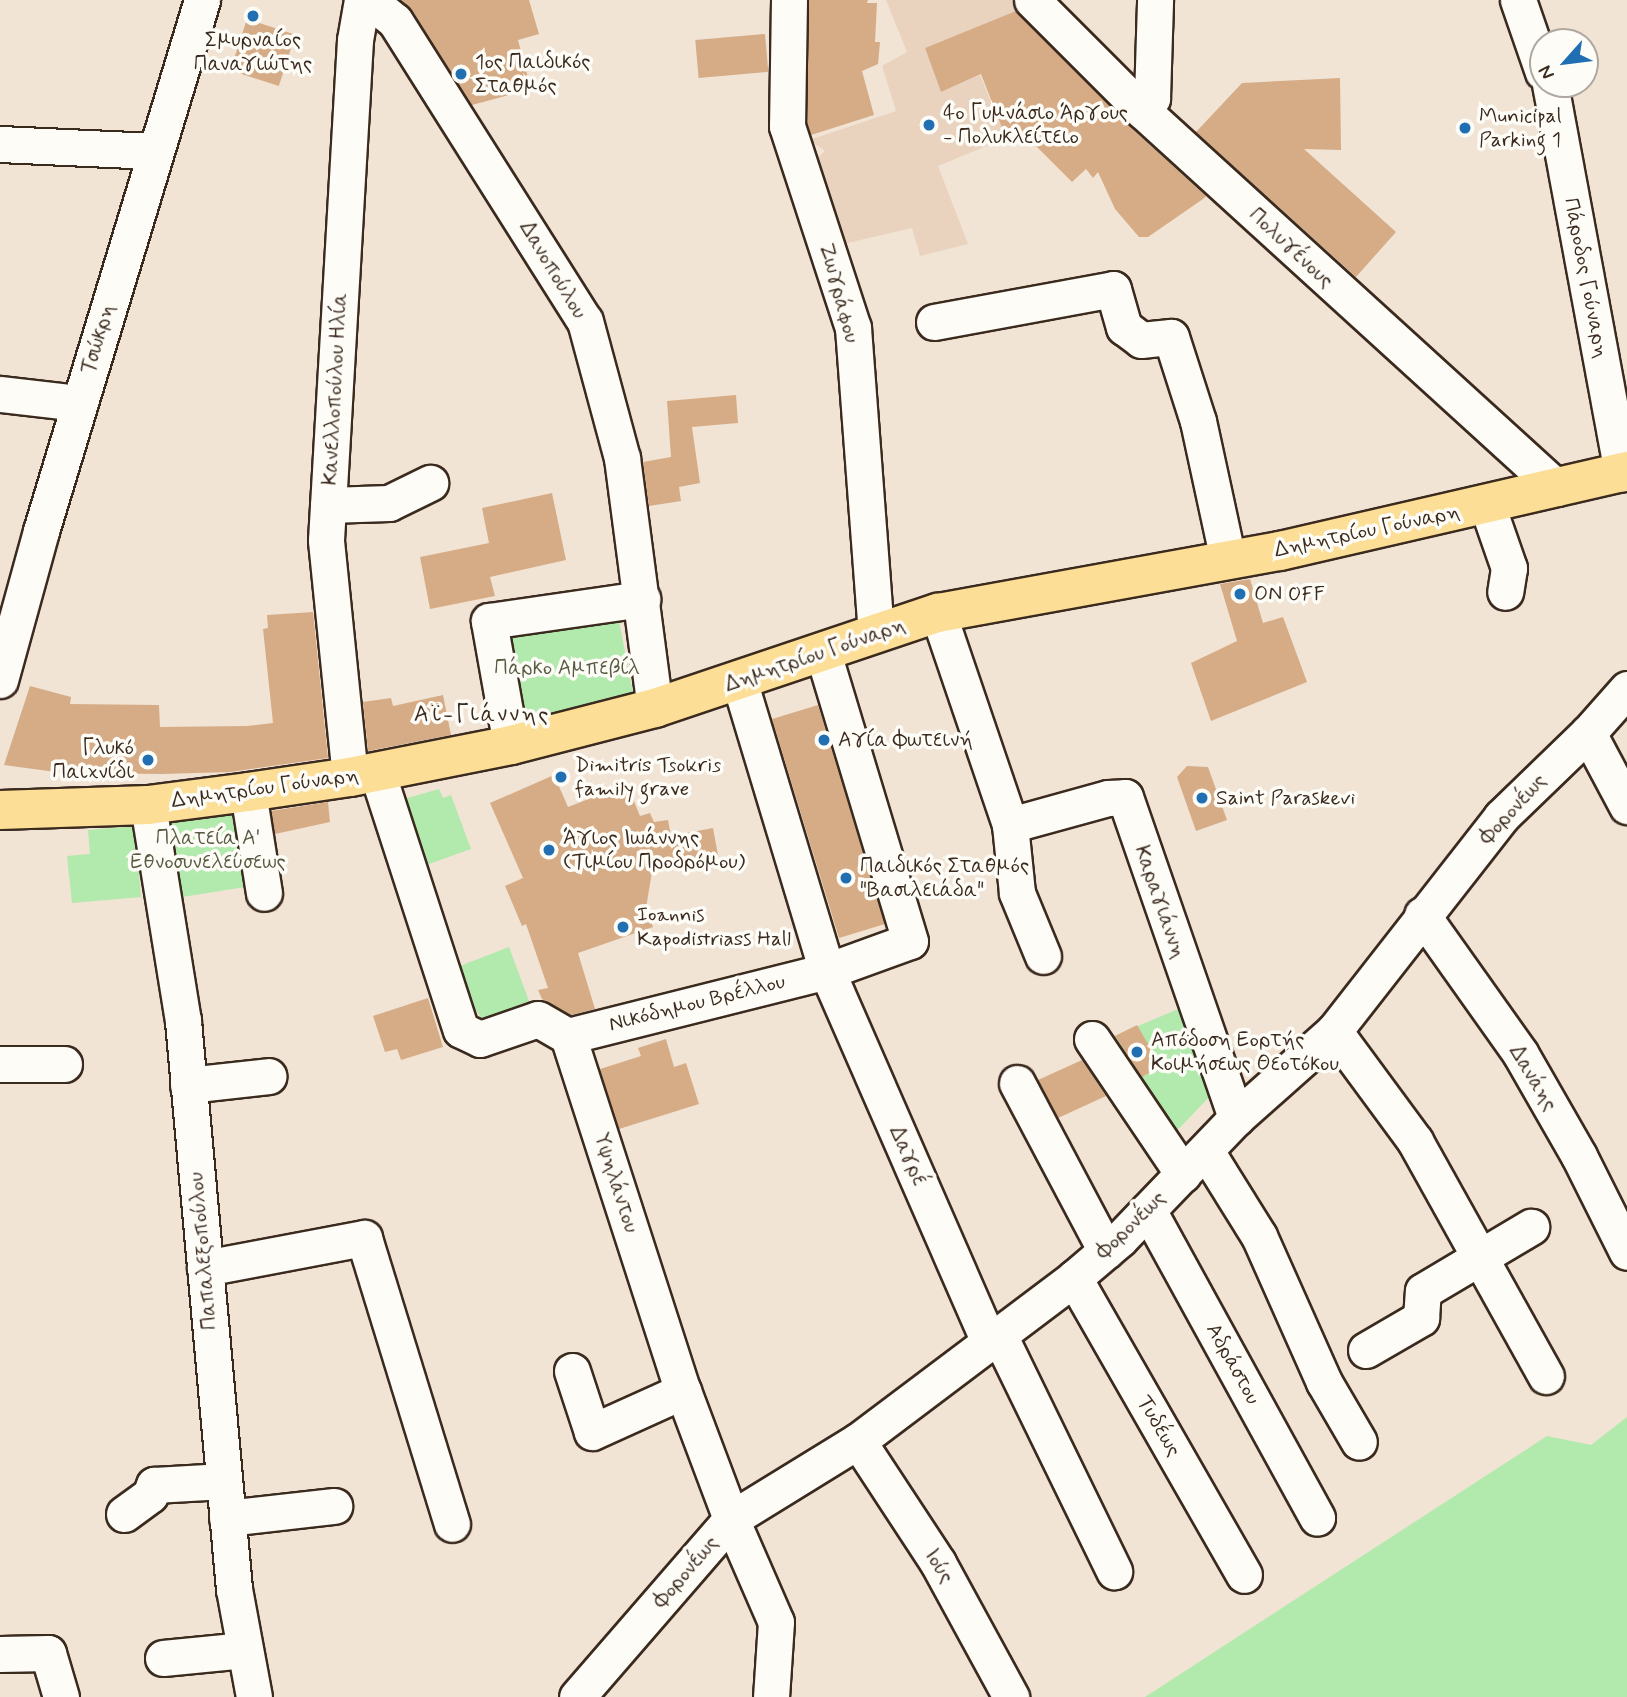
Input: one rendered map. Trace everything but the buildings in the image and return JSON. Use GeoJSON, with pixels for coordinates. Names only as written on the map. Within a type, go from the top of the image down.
{"type":"FeatureCollection","features":[{"type":"Feature","properties":{"kind":"main road","name":"Δημητρίου Γούναρη"},"geometry":{"type":"LineString","coordinates":[[0,810],[148,805],[364,775],[511,745],[655,708],[938,613],[1228,560],[1487,505],[1624,472]]}},
{"type":"Feature","properties":{"kind":"street","name":"Τσώκρη"},"geometry":{"type":"LineString","coordinates":[[0,680],[79,403],[202,0]]}},
{"type":"Feature","properties":{"kind":"street","name":"Κανελλοπούλου Ηλία"},"geometry":{"type":"LineString","coordinates":[[362,0],[355,40],[326,540],[364,775]]}},
{"type":"Feature","properties":{"kind":"street","name":"Δανοπούλου"},"geometry":{"type":"LineString","coordinates":[[369,0],[395,22],[585,320],[622,458],[655,708]]}},
{"type":"Feature","properties":{"kind":"street","name":"Ζωγράφου"},"geometry":{"type":"LineString","coordinates":[[789,0],[787,126],[853,328],[877,633]]}},
{"type":"Feature","properties":{"kind":"street","name":"Πολυγένους"},"geometry":{"type":"LineString","coordinates":[[1032,0],[1143,111],[1557,488]]}},
{"type":"Feature","properties":{"kind":"street"},"geometry":{"type":"LineString","coordinates":[[1143,111],[1152,98],[1155,0]]}},
{"type":"Feature","properties":{"kind":"street","name":"Πάροδος Γούναρη"},"geometry":{"type":"LineString","coordinates":[[1518,0],[1529,28]]}},
{"type":"Feature","properties":{"kind":"street","name":"Πάροδος Γούναρη"},"geometry":{"type":"LineString","coordinates":[[1551,98],[1624,472]]}},
{"type":"Feature","properties":{"kind":"street"},"geometry":{"type":"LineString","coordinates":[[0,144],[154,151]]}},
{"type":"Feature","properties":{"kind":"street"},"geometry":{"type":"LineString","coordinates":[[934,322],[1114,289],[1124,327],[1141,340],[1171,337],[1198,421],[1228,560]]}},
{"type":"Feature","properties":{"kind":"street"},"geometry":{"type":"LineString","coordinates":[[0,394],[79,403]]}},
{"type":"Feature","properties":{"kind":"street"},"geometry":{"type":"LineString","coordinates":[[328,505],[389,503],[430,483]]}},
{"type":"Feature","properties":{"kind":"street"},"geometry":{"type":"LineString","coordinates":[[1487,505],[1509,568],[1505,592]]}},
{"type":"Feature","properties":{"kind":"street"},"geometry":{"type":"LineString","coordinates":[[511,745],[489,621],[642,600]]}},
{"type":"Feature","properties":{"kind":"street"},"geometry":{"type":"LineString","coordinates":[[938,613],[1010,825],[1017,893],[1043,956]]}},
{"type":"Feature","properties":{"kind":"street"},"geometry":{"type":"LineString","coordinates":[[823,653],[910,942],[827,971]]}},
{"type":"Feature","properties":{"kind":"street","name":"Δαγρέ"},"geometry":{"type":"LineString","coordinates":[[739,680],[827,971],[994,1338],[1114,1571]]}},
{"type":"Feature","properties":{"kind":"street","name":"Φορονέως"},"geometry":{"type":"LineString","coordinates":[[587,1693],[731,1519],[858,1441],[1074,1278],[1149,1210],[1236,1118],[1334,1031],[1422,915],[1502,817],[1588,733],[1627,689]]}},
{"type":"Feature","properties":{"kind":"street"},"geometry":{"type":"LineString","coordinates":[[1588,733],[1627,806]]}},
{"type":"Feature","properties":{"kind":"street"},"geometry":{"type":"LineString","coordinates":[[364,775],[461,1030],[480,1039],[538,1019],[568,1036]]}},
{"type":"Feature","properties":{"kind":"street"},"geometry":{"type":"LineString","coordinates":[[248,792],[264,892]]}},
{"type":"Feature","properties":{"kind":"street","name":"Καραγιάννη"},"geometry":{"type":"LineString","coordinates":[[1010,825],[1108,798],[1125,797],[1236,1118]]}},
{"type":"Feature","properties":{"kind":"street","name":"Παπαλεξοπούλου"},"geometry":{"type":"LineString","coordinates":[[148,805],[183,1021],[234,1589],[254,1697]]}},
{"type":"Feature","properties":{"kind":"street","name":"Δανάης"},"geometry":{"type":"LineString","coordinates":[[1422,915],[1520,1053],[1578,1156],[1627,1252]]}},
{"type":"Feature","properties":{"kind":"street","name":"Νικόδημου Βρέλλου"},"geometry":{"type":"LineString","coordinates":[[568,1036],[827,971]]}},
{"type":"Feature","properties":{"kind":"street"},"geometry":{"type":"LineString","coordinates":[[1334,1031],[1415,1141],[1546,1376]]}},
{"type":"Feature","properties":{"kind":"street","name":"Υψηλάντου"},"geometry":{"type":"LineString","coordinates":[[568,1036],[683,1391],[731,1519],[776,1622],[771,1697]]}},
{"type":"Feature","properties":{"kind":"street"},"geometry":{"type":"LineString","coordinates":[[1092,1039],[1259,1236],[1324,1382],[1359,1441]]}},
{"type":"Feature","properties":{"kind":"street"},"geometry":{"type":"LineString","coordinates":[[0,1064],[64,1064]]}},
{"type":"Feature","properties":{"kind":"street"},"geometry":{"type":"LineString","coordinates":[[188,1085],[270,1076]]}},
{"type":"Feature","properties":{"kind":"street"},"geometry":{"type":"LineString","coordinates":[[1017,1083],[1106,1251]]}},
{"type":"Feature","properties":{"kind":"street","name":"Αδράστου"},"geometry":{"type":"LineString","coordinates":[[1149,1210],[1317,1518]]}},
{"type":"Feature","properties":{"kind":"street"},"geometry":{"type":"LineString","coordinates":[[1366,1350],[1421,1318],[1423,1291],[1531,1227]]}},
{"type":"Feature","properties":{"kind":"street"},"geometry":{"type":"LineString","coordinates":[[205,1268],[364,1238],[452,1524]]}},
{"type":"Feature","properties":{"kind":"street","name":"Τυδέως"},"geometry":{"type":"LineString","coordinates":[[1074,1278],[1244,1575]]}},
{"type":"Feature","properties":{"kind":"street"},"geometry":{"type":"LineString","coordinates":[[572,1371],[594,1438],[683,1391]]}},
{"type":"Feature","properties":{"kind":"street","name":"Ιούς"},"geometry":{"type":"LineString","coordinates":[[858,1441],[938,1563],[1011,1697]]}},
{"type":"Feature","properties":{"kind":"street"},"geometry":{"type":"LineString","coordinates":[[124,1514],[150,1495],[153,1485],[224,1481]]}},
{"type":"Feature","properties":{"kind":"street"},"geometry":{"type":"LineString","coordinates":[[227,1518],[334,1506]]}},
{"type":"Feature","properties":{"kind":"street"},"geometry":{"type":"LineString","coordinates":[[163,1658],[245,1650]]}},
{"type":"Feature","properties":{"kind":"street"},"geometry":{"type":"LineString","coordinates":[[0,1654],[48,1653],[61,1697]]}},
{"type":"Feature","properties":{"kind":"shaded area","name":"4ο Γυμνάσιο Άργους - Πολυκλείτειο"},"geometry":{"type":"Polygon","coordinates":[[[886,0],[1014,0],[1022,9],[925,48],[941,92],[980,75],[1006,138],[938,166],[968,244],[920,256],[912,228],[839,245],[815,160],[825,151],[809,140],[896,111],[882,66],[907,52],[886,0]]]}},
{"type":"Feature","properties":{"kind":"green space","name":"Πάρκο Αμπεβίλ"},"geometry":{"type":"Polygon","coordinates":[[[618,616],[634,697],[515,721],[499,639],[618,616]]]}},
{"type":"Feature","properties":{"kind":"green space"},"geometry":{"type":"Polygon","coordinates":[[[439,789],[443,798],[451,795],[471,849],[426,865],[404,799],[439,789]]]}},
{"type":"Feature","properties":{"kind":"green space","name":"Πλατεία Α' Εθνοσυνελεύσεως"},"geometry":{"type":"Polygon","coordinates":[[[245,801],[258,885],[171,899],[158,815],[245,801]]]}},
{"type":"Feature","properties":{"kind":"green space"},"geometry":{"type":"Polygon","coordinates":[[[135,826],[141,897],[72,903],[67,856],[90,854],[88,830],[135,826]]]}},
{"type":"Feature","properties":{"kind":"green space"},"geometry":{"type":"Polygon","coordinates":[[[509,947],[532,1009],[486,1024],[474,1008],[460,966],[509,947]]]}},
{"type":"Feature","properties":{"kind":"green space"},"geometry":{"type":"Polygon","coordinates":[[[1183,1007],[1214,1092],[1168,1140],[1105,1040],[1183,1007]]]}},
{"type":"Feature","properties":{"kind":"green space"},"geometry":{"type":"Polygon","coordinates":[[[1627,1417],[1627,1697],[1145,1697],[1547,1436],[1591,1445],[1627,1417]]]}},
{"type":"Feature","properties":{"kind":"place","name":"Σμυρναίος Παναγιώτης"},"geometry":{"type":"Point","coordinates":[253,16]}},
{"type":"Feature","properties":{"kind":"place","name":"1ος Παιδικός Σταθμός"},"geometry":{"type":"Point","coordinates":[461,74]}},
{"type":"Feature","properties":{"kind":"place","name":"4ο Γυμνάσιο Άργους - Πολυκλείτειο"},"geometry":{"type":"Point","coordinates":[929,125]}},
{"type":"Feature","properties":{"kind":"place","name":"Municipal Parking 1"},"geometry":{"type":"Point","coordinates":[1465,128]}},
{"type":"Feature","properties":{"kind":"place","name":"ON OFF"},"geometry":{"type":"Point","coordinates":[1240,594]}},
{"type":"Feature","properties":{"kind":"place","name":"Αγία Φωτεινή"},"geometry":{"type":"Point","coordinates":[824,740]}},
{"type":"Feature","properties":{"kind":"place","name":"Γλυκό Παιχνίδι"},"geometry":{"type":"Point","coordinates":[148,760]}},
{"type":"Feature","properties":{"kind":"place","name":"Dimitris Tsokris family grave"},"geometry":{"type":"Point","coordinates":[561,777]}},
{"type":"Feature","properties":{"kind":"place","name":"Saint Paraskevi"},"geometry":{"type":"Point","coordinates":[1202,798]}},
{"type":"Feature","properties":{"kind":"place","name":"Άγιος Ιωάννης (Τιμίου Προδρόμου)"},"geometry":{"type":"Point","coordinates":[549,850]}},
{"type":"Feature","properties":{"kind":"place","name":"Παιδικός Σταθμός \"Βασιλειάδα\""},"geometry":{"type":"Point","coordinates":[846,878]}},
{"type":"Feature","properties":{"kind":"place","name":"Ioannis Kapodistriass Hall"},"geometry":{"type":"Point","coordinates":[623,927]}},
{"type":"Feature","properties":{"kind":"place","name":"Απόδοση Εορτής Κοιμήσεως Θεοτόκου"},"geometry":{"type":"Point","coordinates":[1137,1052]}},
{"type":"Feature","properties":{"kind":"district","name":"Αϊ-Γιάννης"},"geometry":{"type":"Point","coordinates":[482,715]}}]}
